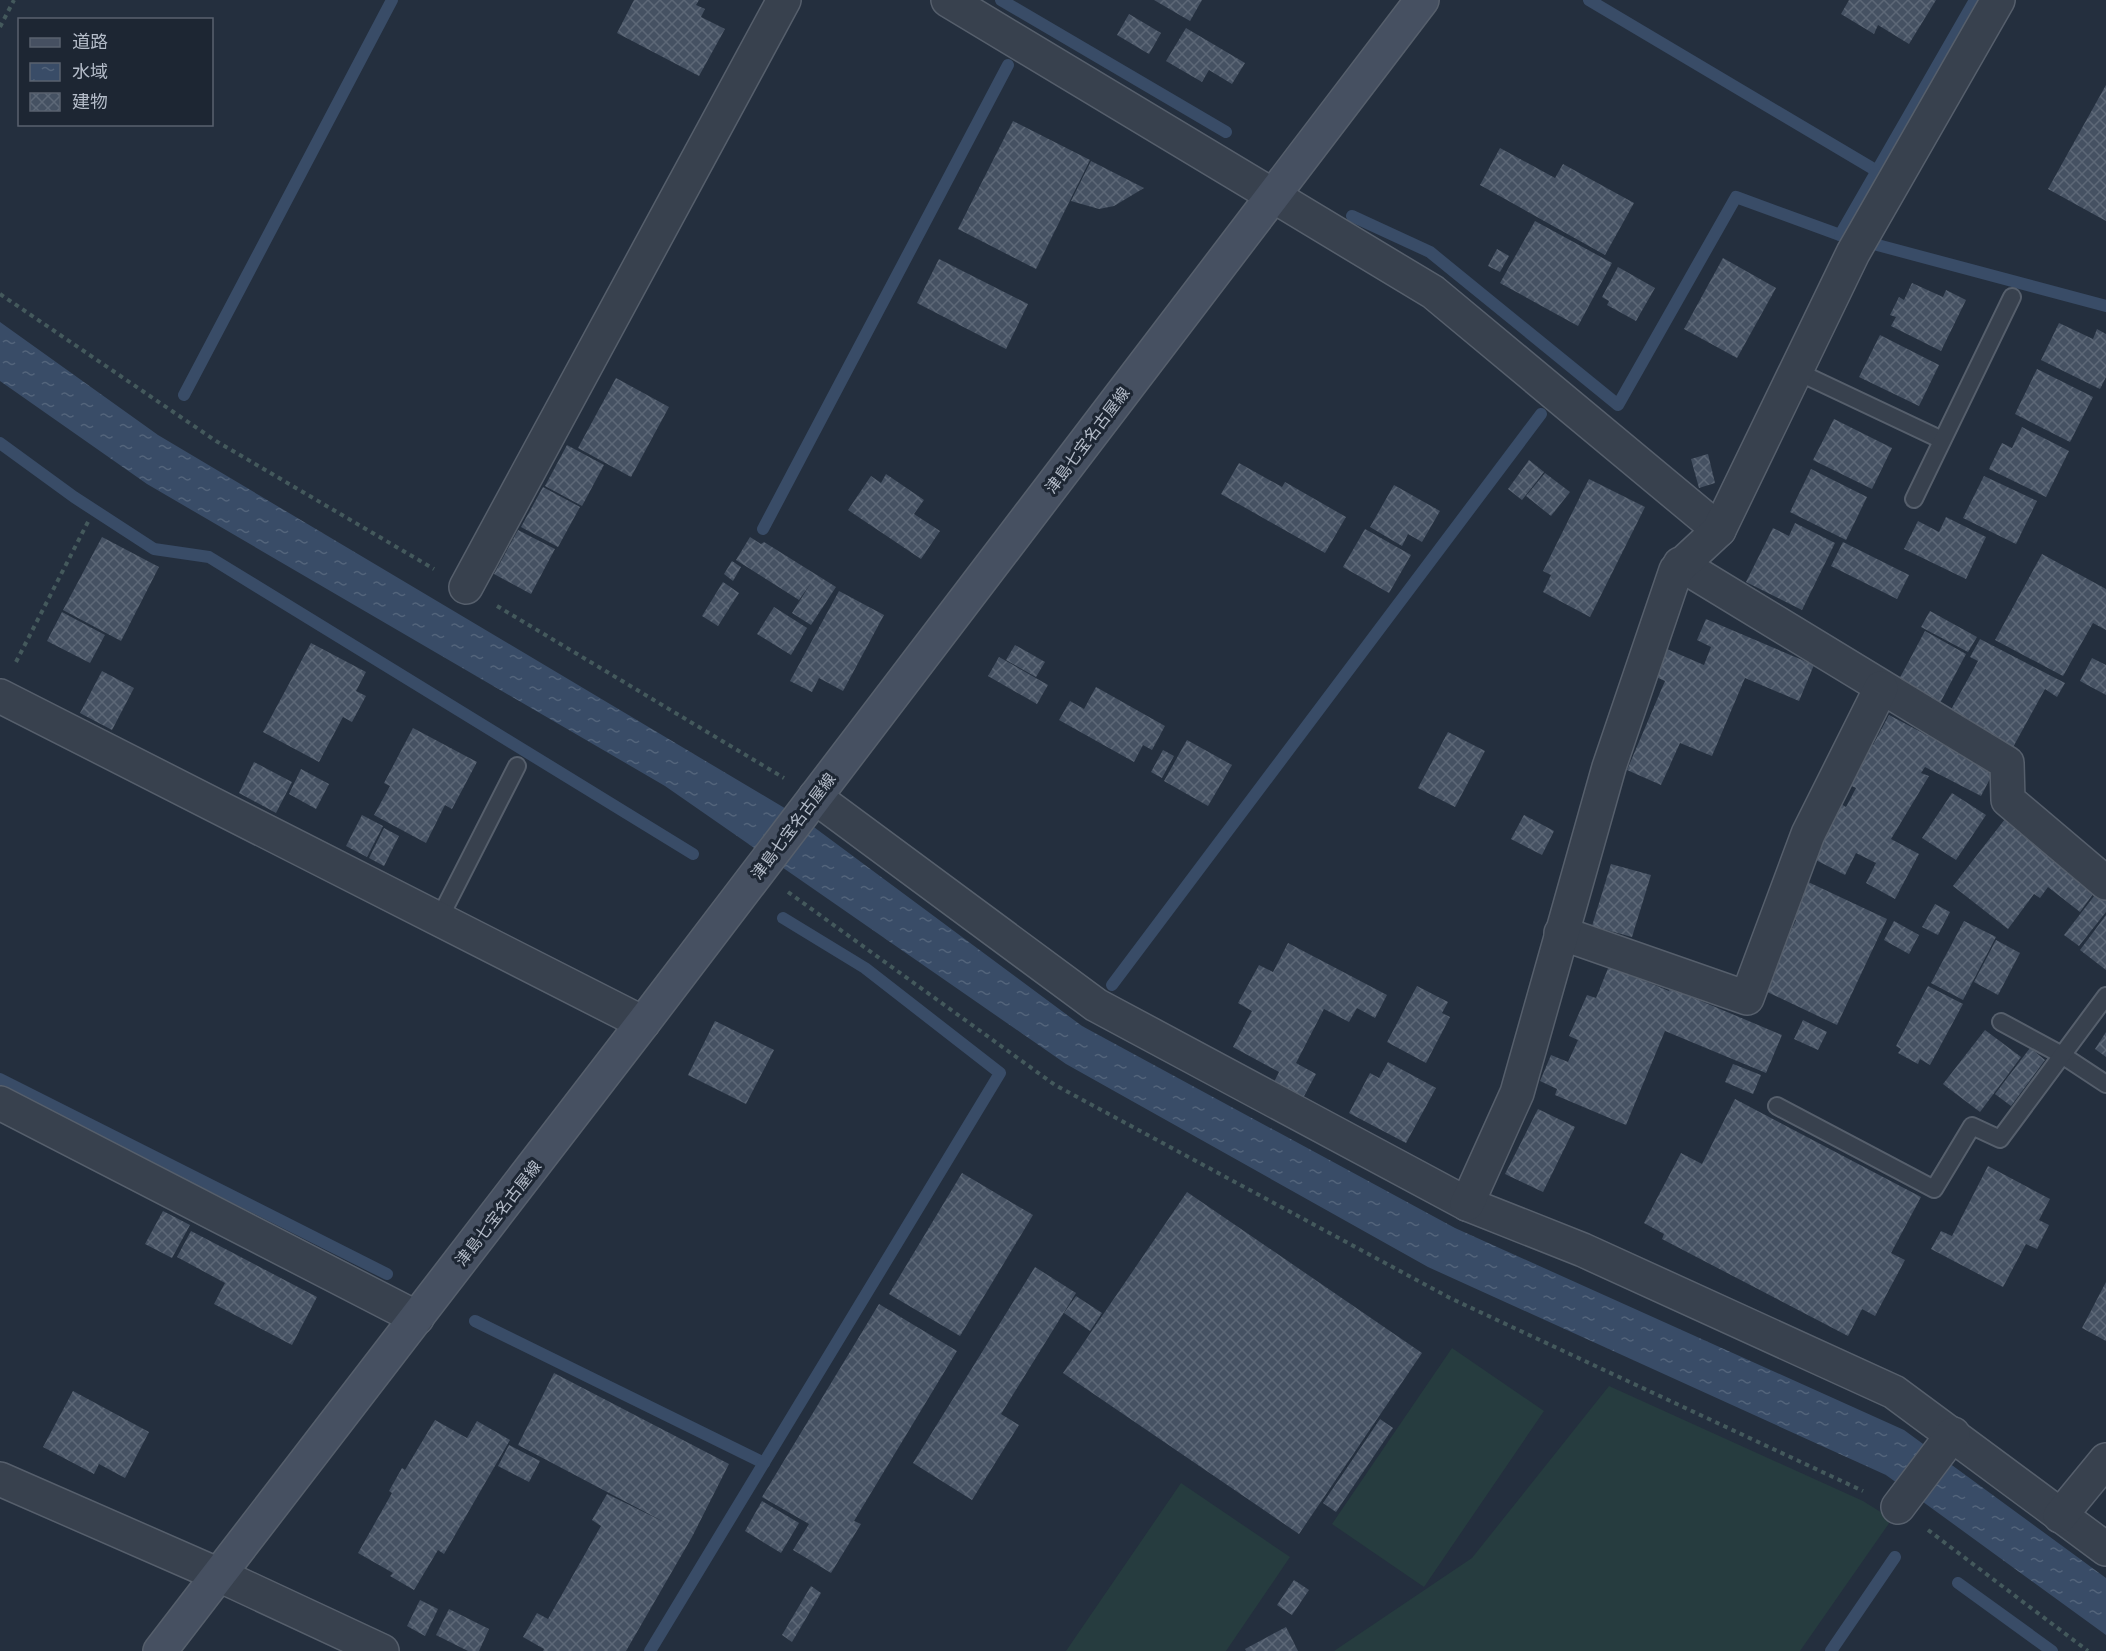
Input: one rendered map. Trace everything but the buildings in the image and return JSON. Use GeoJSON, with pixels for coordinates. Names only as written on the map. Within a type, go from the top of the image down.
{"type":"FeatureCollection","features":[{"type":"Feature","properties":{"kind":"main road","name":"津島七宝名古屋線"},"geometry":{"type":"LineString","coordinates":[[160,1651],[643,1023],[1422,0]]}},
{"type":"Feature","properties":{"kind":"street"},"geometry":{"type":"LineString","coordinates":[[466,587],[784,0]]}},
{"type":"Feature","properties":{"kind":"street"},"geometry":{"type":"LineString","coordinates":[[948,0],[1433,292],[1719,530]]}},
{"type":"Feature","properties":{"kind":"street"},"geometry":{"type":"LineString","coordinates":[[1467,1204],[1518,1093],[1609,766],[1680,564],[1719,530],[1859,241],[1998,0]]}},
{"type":"Feature","properties":{"kind":"street"},"geometry":{"type":"LineString","coordinates":[[1680,564],[2007,763],[2008,800],[2106,883]]}},
{"type":"Feature","properties":{"kind":"street"},"geometry":{"type":"LineString","coordinates":[[5,684],[439,919],[643,1023]]}},
{"type":"Feature","properties":{"kind":"street"},"geometry":{"type":"LineString","coordinates":[[1561,933],[1747,998],[1808,834],[1881,688]]}},
{"type":"Feature","properties":{"kind":"street"},"geometry":{"type":"LineString","coordinates":[[812,801],[1096,1005],[1467,1204],[1583,1250],[1894,1392],[1948,1440],[2106,1549]]}},
{"type":"Feature","properties":{"kind":"street"},"geometry":{"type":"LineString","coordinates":[[0,1103],[417,1318]]}},
{"type":"Feature","properties":{"kind":"street"},"geometry":{"type":"LineString","coordinates":[[1903,1500],[1948,1440]]}},
{"type":"Feature","properties":{"kind":"street"},"geometry":{"type":"LineString","coordinates":[[2060,1516],[2106,1460]]}},
{"type":"Feature","properties":{"kind":"street"},"geometry":{"type":"LineString","coordinates":[[0,1479],[219,1575],[382,1651]]}},
{"type":"Feature","properties":{"kind":"lane"},"geometry":{"type":"LineString","coordinates":[[1914,499],[2012,297]]}},
{"type":"Feature","properties":{"kind":"lane"},"geometry":{"type":"LineString","coordinates":[[1796,371],[1942,440]]}},
{"type":"Feature","properties":{"kind":"lane"},"geometry":{"type":"LineString","coordinates":[[439,919],[517,766]]}},
{"type":"Feature","properties":{"kind":"lane"},"geometry":{"type":"LineString","coordinates":[[1777,1106],[1934,1189],[1972,1126],[2000,1139],[2106,996]]}},
{"type":"Feature","properties":{"kind":"lane"},"geometry":{"type":"LineString","coordinates":[[2001,1022],[2062,1055],[2106,1084]]}},
{"type":"Feature","properties":{"kind":"path"},"geometry":{"type":"LineString","coordinates":[[0,27],[14,0]]}},
{"type":"Feature","properties":{"kind":"path"},"geometry":{"type":"LineString","coordinates":[[0,294],[216,441],[466,587],[812,801]]}},
{"type":"Feature","properties":{"kind":"path"},"geometry":{"type":"LineString","coordinates":[[5,684],[90,518]]}},
{"type":"Feature","properties":{"kind":"path"},"geometry":{"type":"LineString","coordinates":[[760,869],[1055,1085],[1450,1298],[1903,1500],[2088,1651]]}},
{"type":"Feature","properties":{"kind":"green space"},"geometry":{"type":"Polygon","coordinates":[[[1452,1348],[1544,1411],[1424,1587],[1332,1524],[1452,1348]]]}},
{"type":"Feature","properties":{"kind":"green space"},"geometry":{"type":"Polygon","coordinates":[[[1609,1386],[1863,1501],[1892,1519],[1800,1651],[1334,1651],[1472,1558],[1609,1386]]]}},
{"type":"Feature","properties":{"kind":"green space"},"geometry":{"type":"Polygon","coordinates":[[[1181,1483],[1290,1557],[1226,1651],[1066,1651],[1181,1483]]]}},
{"type":"Feature","properties":{"kind":"water"},"geometry":{"type":"Polygon","coordinates":[[[0,322],[158,435],[803,819],[1082,1026],[1455,1228],[1904,1430],[2106,1578],[2106,1635],[1886,1475],[1428,1267],[1066,1064],[665,786],[147,484],[0,381],[0,322]]]}},
{"type":"Feature","properties":{"kind":"waterway"},"geometry":{"type":"LineString","coordinates":[[184,395],[392,0]]}},
{"type":"Feature","properties":{"kind":"waterway"},"geometry":{"type":"LineString","coordinates":[[1001,0],[1226,132]]}},
{"type":"Feature","properties":{"kind":"waterway"},"geometry":{"type":"LineString","coordinates":[[1589,0],[1877,171]]}},
{"type":"Feature","properties":{"kind":"waterway"},"geometry":{"type":"LineString","coordinates":[[1840,235],[1975,0]]}},
{"type":"Feature","properties":{"kind":"waterway"},"geometry":{"type":"LineString","coordinates":[[763,529],[1008,65]]}},
{"type":"Feature","properties":{"kind":"waterway"},"geometry":{"type":"LineString","coordinates":[[1352,216],[1430,252],[1618,405],[1736,197],[1840,235],[2106,306]]}},
{"type":"Feature","properties":{"kind":"waterway"},"geometry":{"type":"LineString","coordinates":[[1112,985],[1541,414]]}},
{"type":"Feature","properties":{"kind":"waterway"},"geometry":{"type":"LineString","coordinates":[[0,443],[74,497],[154,549],[209,557],[693,854]]}},
{"type":"Feature","properties":{"kind":"waterway"},"geometry":{"type":"LineString","coordinates":[[650,1651],[1000,1073],[865,968],[783,918]]}},
{"type":"Feature","properties":{"kind":"waterway"},"geometry":{"type":"LineString","coordinates":[[0,1079],[387,1274]]}},
{"type":"Feature","properties":{"kind":"waterway"},"geometry":{"type":"LineString","coordinates":[[475,1321],[764,1463]]}},
{"type":"Feature","properties":{"kind":"waterway"},"geometry":{"type":"LineString","coordinates":[[1831,1651],[1895,1557]]}},
{"type":"Feature","properties":{"kind":"waterway"},"geometry":{"type":"LineString","coordinates":[[1958,1583],[2052,1651]]}}]}
